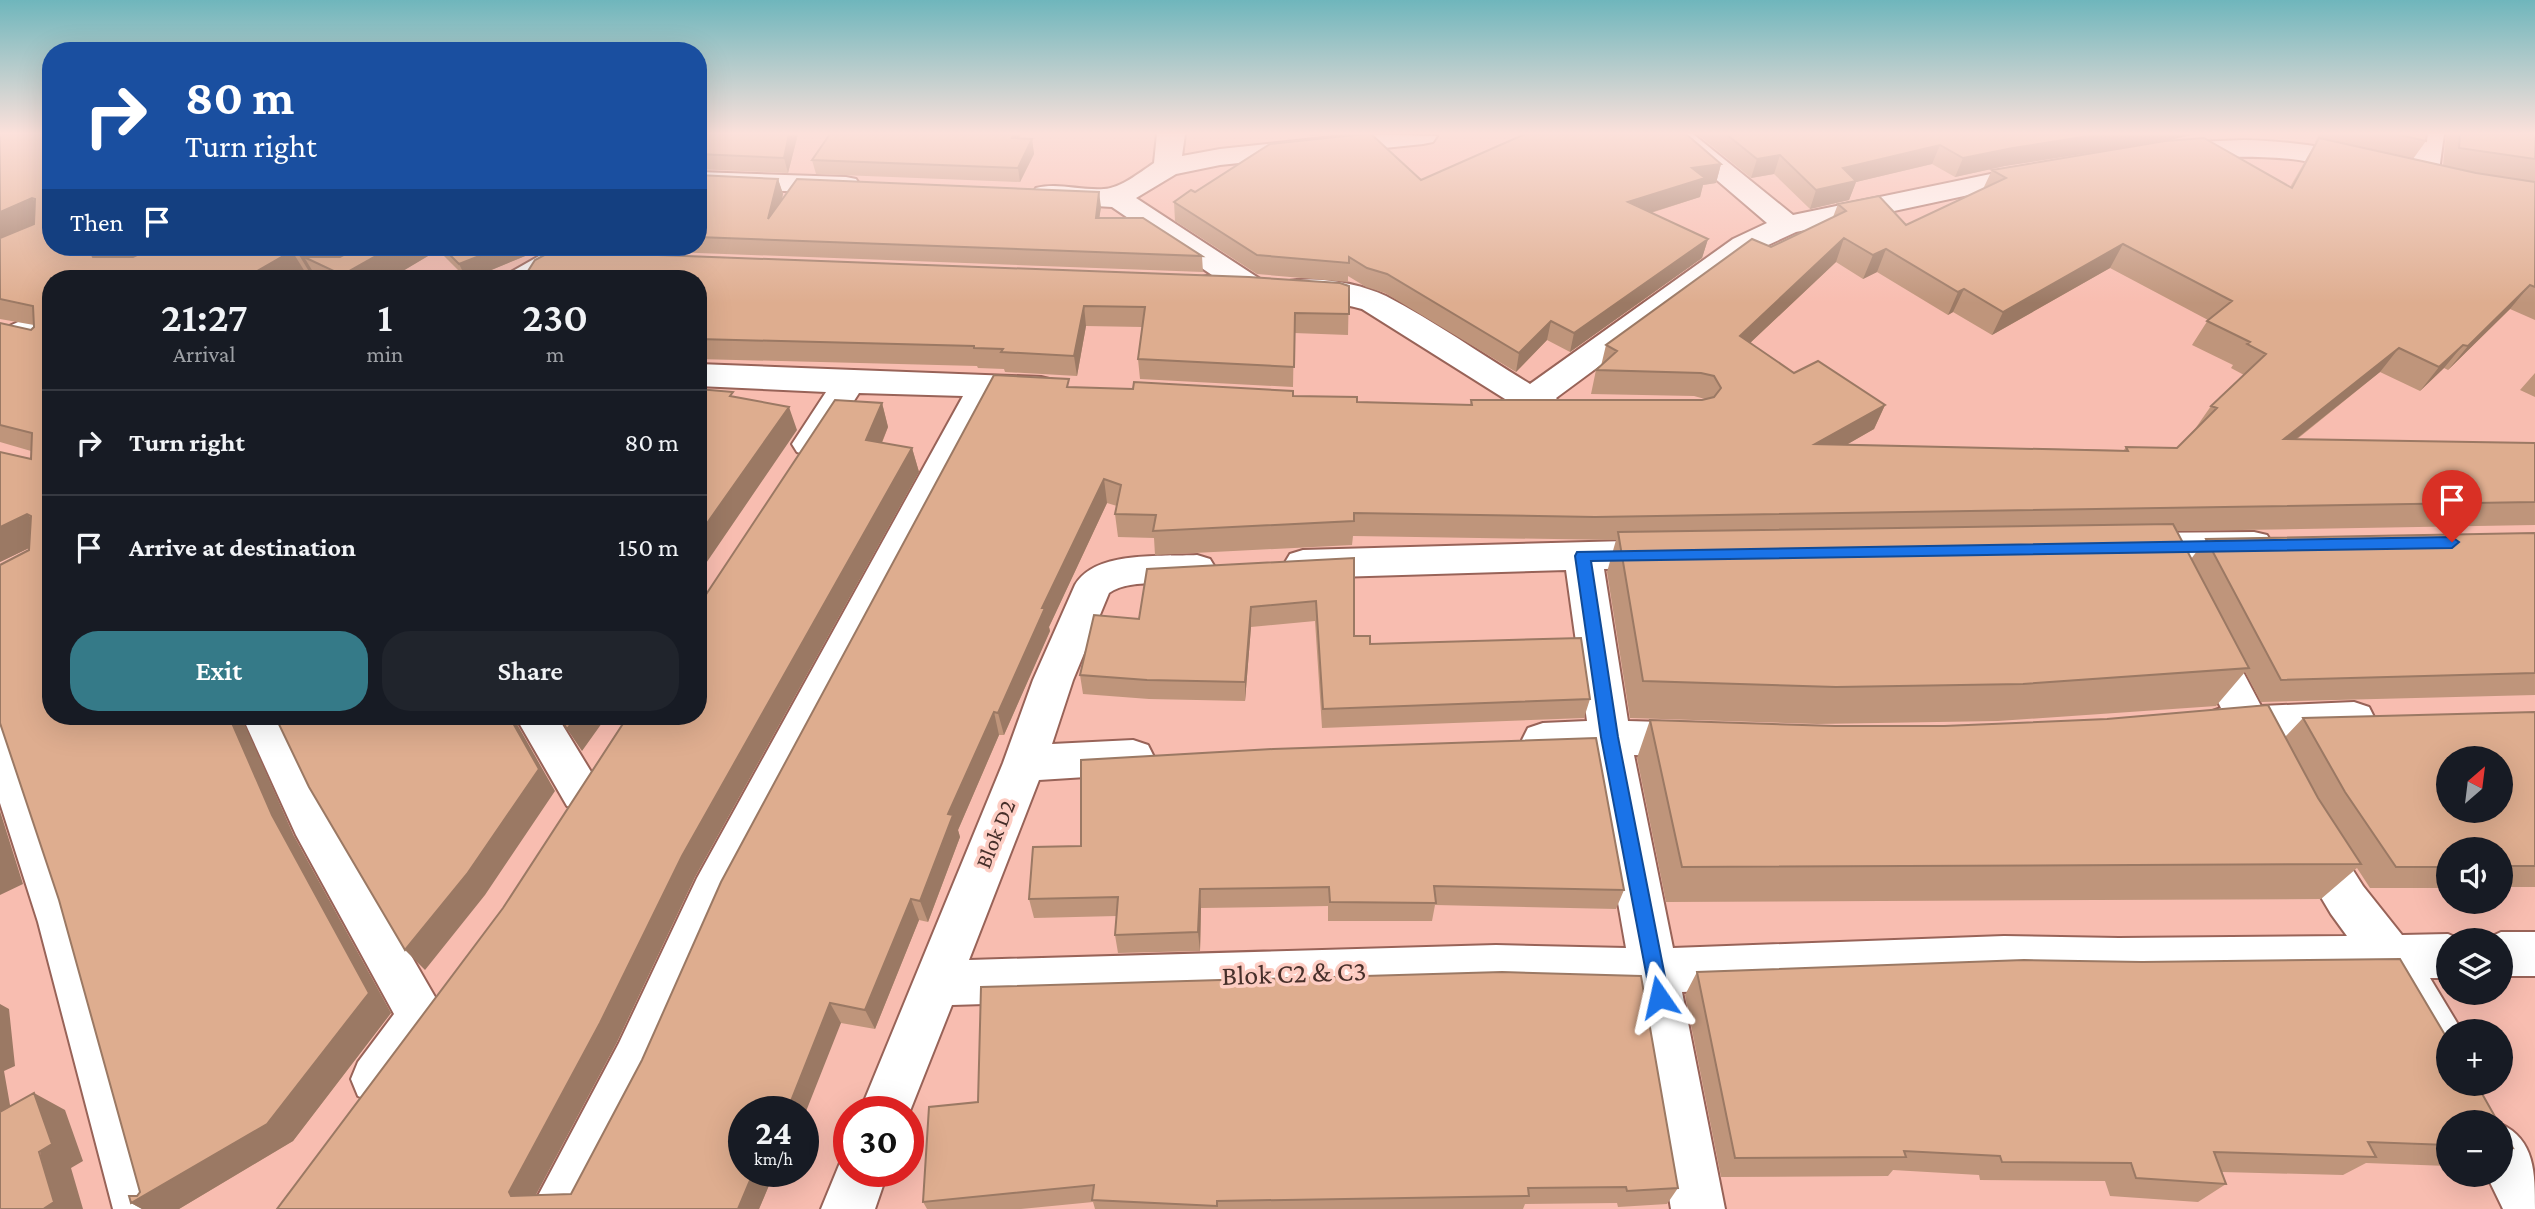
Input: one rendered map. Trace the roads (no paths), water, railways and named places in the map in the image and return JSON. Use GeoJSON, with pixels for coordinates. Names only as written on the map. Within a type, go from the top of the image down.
{"type":"FeatureCollection","features":[{"type":"Feature","properties":{"kind":"street"},"geometry":{"type":"LineString","coordinates":[[1016,192],[1113,197],[1129,190]]}},
{"type":"Feature","properties":{"kind":"street"},"geometry":{"type":"LineString","coordinates":[[1745,190],[1787,225]]}},
{"type":"Feature","properties":{"kind":"street"},"geometry":{"type":"LineString","coordinates":[[1530,403],[1744,245],[1787,225],[1944,190]]}},
{"type":"Feature","properties":{"kind":"street"},"geometry":{"type":"LineString","coordinates":[[1113,197],[1249,286]]}},
{"type":"Feature","properties":{"kind":"street"},"geometry":{"type":"LineString","coordinates":[[542,270],[576,256]]}},
{"type":"Feature","properties":{"kind":"street"},"geometry":{"type":"LineString","coordinates":[[1184,283],[1340,292],[1358,296],[1385,309],[1530,403]]}},
{"type":"Feature","properties":{"kind":"street"},"geometry":{"type":"LineString","coordinates":[[8,333],[42,320]]}},
{"type":"Feature","properties":{"kind":"street"},"geometry":{"type":"LineString","coordinates":[[8,333],[42,339]]}},
{"type":"Feature","properties":{"kind":"street"},"geometry":{"type":"LineString","coordinates":[[707,375],[1067,389]]}},
{"type":"Feature","properties":{"kind":"street"},"geometry":{"type":"LineString","coordinates":[[792,470],[849,382]]}},
{"type":"Feature","properties":{"kind":"street"},"geometry":{"type":"LineString","coordinates":[[558,1209],[637,1060],[713,892],[986,385]]}},
{"type":"Feature","properties":{"kind":"street"},"geometry":{"type":"LineString","coordinates":[[1488,405],[1530,403],[1584,408]]}},
{"type":"Feature","properties":{"kind":"street"},"geometry":{"type":"LineString","coordinates":[[2103,547],[2174,577],[2287,544]]}},
{"type":"Feature","properties":{"kind":"street"},"geometry":{"type":"LineString","coordinates":[[1272,566],[1692,554]]}},
{"type":"Feature","properties":{"kind":"street"},"geometry":{"type":"LineString","coordinates":[[1583,556],[1610,737],[1698,1209]]}},
{"type":"Feature","properties":{"kind":"street","name":"Blok D2"},"geometry":{"type":"LineString","coordinates":[[891,1096],[1024,763],[1053,680],[1094,585],[1105,577],[1120,573],[1231,568]]}},
{"type":"Feature","properties":{"kind":"street"},"geometry":{"type":"LineString","coordinates":[[2174,577],[2285,796],[2347,900],[2391,957],[2476,1103],[2530,1209]]}},
{"type":"Feature","properties":{"kind":"street"},"geometry":{"type":"LineString","coordinates":[[2187,728],[2249,722],[2385,718]]}},
{"type":"Feature","properties":{"kind":"street"},"geometry":{"type":"LineString","coordinates":[[266,725],[311,822],[434,1000],[351,1114]]}},
{"type":"Feature","properties":{"kind":"street"},"geometry":{"type":"LineString","coordinates":[[540,725],[582,793]]}},
{"type":"Feature","properties":{"kind":"street"},"geometry":{"type":"LineString","coordinates":[[1501,742],[1610,737],[1734,741]]}},
{"type":"Feature","properties":{"kind":"street"},"geometry":{"type":"LineString","coordinates":[[0,738],[10,799],[61,922],[140,1209]]}},
{"type":"Feature","properties":{"kind":"street"},"geometry":{"type":"LineString","coordinates":[[1024,763],[1176,755]]}},
{"type":"Feature","properties":{"kind":"street"},"geometry":{"type":"LineString","coordinates":[[2513,954],[2535,954]]}},
{"type":"Feature","properties":{"kind":"street","name":"Blok C2 & C3"},"geometry":{"type":"LineString","coordinates":[[935,983],[1496,967],[1654,971],[2004,958],[2119,960],[2436,956]]}},
{"type":"Feature","properties":{"kind":"street"},"geometry":{"type":"LineString","coordinates":[[848,1209],[856,1187]]}}]}
